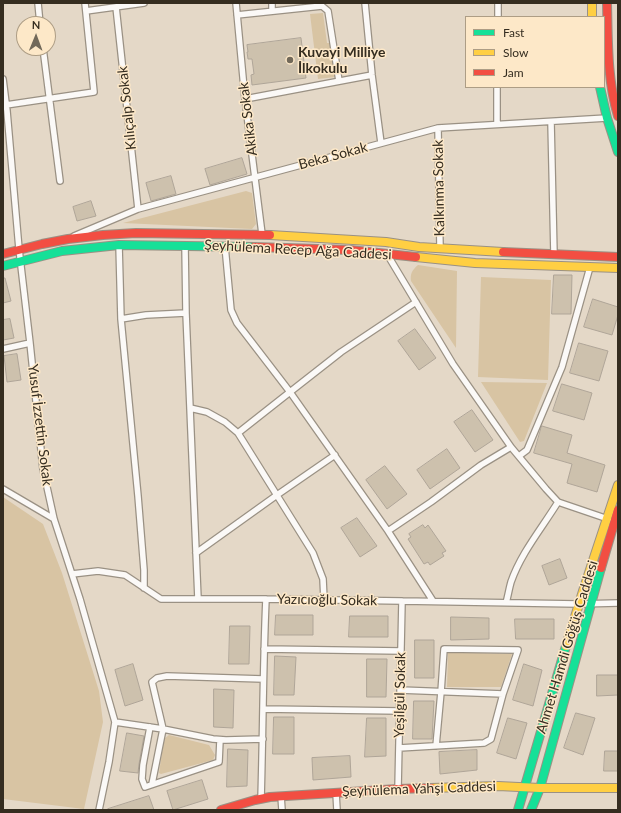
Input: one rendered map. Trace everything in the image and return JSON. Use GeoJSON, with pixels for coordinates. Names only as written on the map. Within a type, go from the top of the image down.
{"type":"FeatureCollection","features":[{"type":"Feature","properties":{"kind":"street"},"geometry":{"type":"LineString","coordinates":[[38,3],[39,16]]}},
{"type":"Feature","properties":{"kind":"street"},"geometry":{"type":"LineString","coordinates":[[6,105],[94,92],[85,3]]}},
{"type":"Feature","properties":{"kind":"street"},"geometry":{"type":"LineString","coordinates":[[86,11],[144,3]]}},
{"type":"Feature","properties":{"kind":"street","name":"Akika Sokak"},"geometry":{"type":"LineString","coordinates":[[236,3],[262,234]]}},
{"type":"Feature","properties":{"kind":"street"},"geometry":{"type":"LineString","coordinates":[[272,3],[272,11]]}},
{"type":"Feature","properties":{"kind":"street"},"geometry":{"type":"LineString","coordinates":[[365,3],[372,75],[381,143]]}},
{"type":"Feature","properties":{"kind":"street"},"geometry":{"type":"LineString","coordinates":[[498,3],[498,16]]}},
{"type":"Feature","properties":{"kind":"street"},"geometry":{"type":"LineString","coordinates":[[592,3],[592,16]]}},
{"type":"Feature","properties":{"kind":"street"},"geometry":{"type":"LineString","coordinates":[[607,3],[608,52],[611,84],[618,116]]}},
{"type":"Feature","properties":{"kind":"street"},"geometry":{"type":"LineString","coordinates":[[237,15],[307,5],[322,6],[328,11],[339,81]]}},
{"type":"Feature","properties":{"kind":"street","name":"Kılıçalp Sokak"},"geometry":{"type":"LineString","coordinates":[[116,7],[138,209]]}},
{"type":"Feature","properties":{"kind":"street"},"geometry":{"type":"LineString","coordinates":[[44,56],[60,181]]}},
{"type":"Feature","properties":{"kind":"street"},"geometry":{"type":"LineString","coordinates":[[246,99],[372,75]]}},
{"type":"Feature","properties":{"kind":"street","name":"Yusuf İzzettin Sokak"},"geometry":{"type":"LineString","coordinates":[[3,79],[42,469],[54,519],[116,722],[99,810]]}},
{"type":"Feature","properties":{"kind":"street"},"geometry":{"type":"LineString","coordinates":[[497,88],[497,124]]}},
{"type":"Feature","properties":{"kind":"street"},"geometry":{"type":"LineString","coordinates":[[600,88],[607,118],[618,152]]}},
{"type":"Feature","properties":{"kind":"street","name":"Beka Sokak"},"geometry":{"type":"LineString","coordinates":[[68,239],[138,209],[438,128],[607,118]]}},
{"type":"Feature","properties":{"kind":"street"},"geometry":{"type":"LineString","coordinates":[[551,122],[554,255]]}},
{"type":"Feature","properties":{"kind":"street","name":"Kalkınma Sokak"},"geometry":{"type":"LineString","coordinates":[[438,128],[440,248]]}},
{"type":"Feature","properties":{"kind":"street","name":"Şeyhülema Recep Ağa Caddesi"},"geometry":{"type":"LineString","coordinates":[[3,254],[19,249],[68,239],[136,233],[262,234],[386,242],[419,247],[554,255],[618,257]]}},
{"type":"Feature","properties":{"kind":"street"},"geometry":{"type":"LineString","coordinates":[[119,245],[121,319],[138,496],[144,588]]}},
{"type":"Feature","properties":{"kind":"street","name":"Şeyhülema Recep Ağa Caddesi"},"geometry":{"type":"LineString","coordinates":[[3,266],[62,251],[119,245],[185,245],[350,250],[476,263],[618,268]]}},
{"type":"Feature","properties":{"kind":"street"},"geometry":{"type":"LineString","coordinates":[[185,245],[186,313],[198,599]]}},
{"type":"Feature","properties":{"kind":"street"},"geometry":{"type":"LineString","coordinates":[[225,246],[231,310],[237,323],[290,392],[335,455],[388,531],[433,601]]}},
{"type":"Feature","properties":{"kind":"street"},"geometry":{"type":"LineString","coordinates":[[387,254],[453,364],[519,456],[558,502],[608,519]]}},
{"type":"Feature","properties":{"kind":"street"},"geometry":{"type":"LineString","coordinates":[[519,456],[527,450],[562,367],[590,267]]}},
{"type":"Feature","properties":{"kind":"street"},"geometry":{"type":"LineString","coordinates":[[238,433],[341,352],[416,302]]}},
{"type":"Feature","properties":{"kind":"street"},"geometry":{"type":"LineString","coordinates":[[121,319],[146,315],[186,313]]}},
{"type":"Feature","properties":{"kind":"street"},"geometry":{"type":"LineString","coordinates":[[3,349],[30,343]]}},
{"type":"Feature","properties":{"kind":"street"},"geometry":{"type":"LineString","coordinates":[[190,408],[207,412],[225,422],[238,433],[313,553],[323,579],[324,600]]}},
{"type":"Feature","properties":{"kind":"street"},"geometry":{"type":"LineString","coordinates":[[388,531],[431,502],[481,465],[512,447]]}},
{"type":"Feature","properties":{"kind":"street"},"geometry":{"type":"LineString","coordinates":[[196,553],[276,495],[335,455]]}},
{"type":"Feature","properties":{"kind":"street","name":"Ahmet Hamdi Göğüş Caddesi"},"geometry":{"type":"LineString","coordinates":[[518,810],[578,604],[608,519],[618,484]]}},
{"type":"Feature","properties":{"kind":"street"},"geometry":{"type":"LineString","coordinates":[[3,489],[54,519]]}},
{"type":"Feature","properties":{"kind":"street"},"geometry":{"type":"LineString","coordinates":[[506,603],[511,582],[518,565],[558,502]]}},
{"type":"Feature","properties":{"kind":"street","name":"Ahmet Hamdi Göğüş Caddesi"},"geometry":{"type":"LineString","coordinates":[[532,810],[540,788],[590,604],[618,510]]}},
{"type":"Feature","properties":{"kind":"street","name":"Yazıcıoğlu Sokak"},"geometry":{"type":"LineString","coordinates":[[72,574],[98,571],[125,575],[162,599],[402,600],[578,604],[618,603]]}},
{"type":"Feature","properties":{"kind":"street"},"geometry":{"type":"LineString","coordinates":[[261,799],[266,599]]}},
{"type":"Feature","properties":{"kind":"street","name":"Yeşilgül Sokak"},"geometry":{"type":"LineString","coordinates":[[398,789],[402,600]]}},
{"type":"Feature","properties":{"kind":"street"},"geometry":{"type":"LineString","coordinates":[[264,649],[401,651]]}},
{"type":"Feature","properties":{"kind":"street"},"geometry":{"type":"LineString","coordinates":[[399,748],[436,746],[484,743],[491,739],[503,694],[518,650],[444,649],[436,746]]}},
{"type":"Feature","properties":{"kind":"street"},"geometry":{"type":"LineString","coordinates":[[152,784],[163,729],[152,682],[155,679],[167,676],[263,679]]}},
{"type":"Feature","properties":{"kind":"street"},"geometry":{"type":"LineString","coordinates":[[400,690],[503,694]]}},
{"type":"Feature","properties":{"kind":"street"},"geometry":{"type":"LineString","coordinates":[[263,709],[400,711]]}},
{"type":"Feature","properties":{"kind":"street"},"geometry":{"type":"LineString","coordinates":[[116,722],[220,740],[263,739]]}},
{"type":"Feature","properties":{"kind":"street"},"geometry":{"type":"LineString","coordinates":[[150,727],[142,779],[145,786],[219,762],[220,740]]}},
{"type":"Feature","properties":{"kind":"street","name":"Şeyhülema Yahşi Caddesi"},"geometry":{"type":"LineString","coordinates":[[221,810],[261,799],[281,796],[398,789],[498,786],[540,788],[618,788]]}},
{"type":"Feature","properties":{"kind":"street"},"geometry":{"type":"LineString","coordinates":[[336,793],[337,810]]}},
{"type":"Feature","properties":{"kind":"street"},"geometry":{"type":"LineString","coordinates":[[281,796],[282,810]]}},
{"type":"Feature","properties":{"kind":"shaded area"},"geometry":{"type":"Polygon","coordinates":[[[323,13],[327,43],[330,43],[335,77],[318,79],[310,14],[323,13]]]}},
{"type":"Feature","properties":{"kind":"shaded area"},"geometry":{"type":"Polygon","coordinates":[[[246,191],[252,193],[256,224],[252,229],[123,223],[246,191]]]}},
{"type":"Feature","properties":{"kind":"shaded area"},"geometry":{"type":"Polygon","coordinates":[[[418,265],[457,271],[456,348],[411,281],[412,272],[418,265]]]}},
{"type":"Feature","properties":{"kind":"shaded area"},"geometry":{"type":"Polygon","coordinates":[[[481,277],[551,280],[548,380],[478,377],[481,277]]]}},
{"type":"Feature","properties":{"kind":"shaded area"},"geometry":{"type":"Polygon","coordinates":[[[481,382],[547,383],[524,441],[520,442],[481,382]]]}},
{"type":"Feature","properties":{"kind":"shaded area"},"geometry":{"type":"Polygon","coordinates":[[[3,497],[43,524],[62,573],[99,691],[103,722],[84,809],[3,799],[3,497]]]}},
{"type":"Feature","properties":{"kind":"shaded area"},"geometry":{"type":"Polygon","coordinates":[[[448,652],[512,654],[501,687],[447,687],[448,652]]]}},
{"type":"Feature","properties":{"kind":"shaded area"},"geometry":{"type":"Polygon","coordinates":[[[169,735],[209,745],[215,755],[213,760],[161,774],[159,773],[164,739],[169,735]]]}},
{"type":"Feature","properties":{"kind":"building"},"geometry":{"type":"Polygon","coordinates":[[[301,38],[306,78],[252,85],[251,75],[254,74],[252,59],[248,59],[247,45],[301,38]]]}},
{"type":"Feature","properties":{"kind":"building"},"geometry":{"type":"Polygon","coordinates":[[[242,158],[247,174],[210,185],[205,169],[242,158]]]}},
{"type":"Feature","properties":{"kind":"building"},"geometry":{"type":"Polygon","coordinates":[[[171,176],[176,194],[151,201],[146,183],[171,176]]]}},
{"type":"Feature","properties":{"kind":"building"},"geometry":{"type":"Polygon","coordinates":[[[91,201],[96,216],[77,221],[73,207],[91,201]]]}},
{"type":"Feature","properties":{"kind":"building"},"geometry":{"type":"Polygon","coordinates":[[[554,275],[572,275],[571,314],[552,314],[554,275]]]}},
{"type":"Feature","properties":{"kind":"building"},"geometry":{"type":"Polygon","coordinates":[[[3,278],[5,278],[11,301],[3,303],[3,278]]]}},
{"type":"Feature","properties":{"kind":"building"},"geometry":{"type":"Polygon","coordinates":[[[593,299],[618,307],[618,315],[612,335],[584,327],[593,299]]]}},
{"type":"Feature","properties":{"kind":"building"},"geometry":{"type":"Polygon","coordinates":[[[10,319],[14,338],[3,340],[3,320],[10,319]]]}},
{"type":"Feature","properties":{"kind":"building"},"geometry":{"type":"Polygon","coordinates":[[[415,329],[436,358],[419,370],[398,341],[415,329]]]}},
{"type":"Feature","properties":{"kind":"building"},"geometry":{"type":"Polygon","coordinates":[[[579,343],[608,351],[599,381],[570,373],[579,343]]]}},
{"type":"Feature","properties":{"kind":"building"},"geometry":{"type":"Polygon","coordinates":[[[17,354],[21,380],[7,382],[4,356],[17,354]]]}},
{"type":"Feature","properties":{"kind":"building"},"geometry":{"type":"Polygon","coordinates":[[[562,384],[592,393],[584,420],[553,411],[562,384]]]}},
{"type":"Feature","properties":{"kind":"building"},"geometry":{"type":"Polygon","coordinates":[[[472,410],[493,440],[475,452],[454,422],[472,410]]]}},
{"type":"Feature","properties":{"kind":"building"},"geometry":{"type":"Polygon","coordinates":[[[542,426],[572,435],[567,453],[605,465],[597,492],[567,483],[572,464],[534,453],[542,426]]]}},
{"type":"Feature","properties":{"kind":"building"},"geometry":{"type":"Polygon","coordinates":[[[447,449],[460,468],[430,489],[417,470],[447,449]]]}},
{"type":"Feature","properties":{"kind":"building"},"geometry":{"type":"Polygon","coordinates":[[[385,466],[407,494],[387,509],[366,480],[385,466]]]}},
{"type":"Feature","properties":{"kind":"building"},"geometry":{"type":"Polygon","coordinates":[[[357,518],[377,546],[360,557],[341,528],[357,518]]]}},
{"type":"Feature","properties":{"kind":"building"},"geometry":{"type":"Polygon","coordinates":[[[423,525],[425,528],[428,525],[446,551],[442,553],[444,556],[430,565],[428,562],[424,564],[408,539],[411,537],[409,534],[423,525]]]}},
{"type":"Feature","properties":{"kind":"building"},"geometry":{"type":"Polygon","coordinates":[[[560,559],[567,578],[549,585],[542,566],[560,559]]]}},
{"type":"Feature","properties":{"kind":"building"},"geometry":{"type":"Polygon","coordinates":[[[276,615],[313,615],[313,635],[275,635],[276,615]]]}},
{"type":"Feature","properties":{"kind":"building"},"geometry":{"type":"Polygon","coordinates":[[[350,616],[388,616],[388,637],[349,637],[350,616]]]}},
{"type":"Feature","properties":{"kind":"building"},"geometry":{"type":"Polygon","coordinates":[[[451,617],[489,618],[489,639],[451,640],[451,617]]]}},
{"type":"Feature","properties":{"kind":"building"},"geometry":{"type":"Polygon","coordinates":[[[515,619],[554,619],[554,639],[516,639],[515,619]]]}},
{"type":"Feature","properties":{"kind":"building"},"geometry":{"type":"Polygon","coordinates":[[[230,626],[250,626],[249,664],[229,664],[230,626]]]}},
{"type":"Feature","properties":{"kind":"building"},"geometry":{"type":"Polygon","coordinates":[[[415,640],[434,640],[434,678],[415,678],[415,640]]]}},
{"type":"Feature","properties":{"kind":"building"},"geometry":{"type":"Polygon","coordinates":[[[275,656],[296,657],[294,695],[274,695],[275,656]]]}},
{"type":"Feature","properties":{"kind":"building"},"geometry":{"type":"Polygon","coordinates":[[[367,659],[387,659],[386,697],[367,697],[367,659]]]}},
{"type":"Feature","properties":{"kind":"building"},"geometry":{"type":"Polygon","coordinates":[[[133,664],[143,700],[125,706],[115,670],[133,664]]]}},
{"type":"Feature","properties":{"kind":"building"},"geometry":{"type":"Polygon","coordinates":[[[524,664],[542,670],[533,706],[513,700],[524,664]]]}},
{"type":"Feature","properties":{"kind":"building"},"geometry":{"type":"Polygon","coordinates":[[[597,675],[618,675],[618,695],[597,696],[597,675]]]}},
{"type":"Feature","properties":{"kind":"building"},"geometry":{"type":"Polygon","coordinates":[[[214,689],[234,690],[233,728],[214,727],[214,689]]]}},
{"type":"Feature","properties":{"kind":"building"},"geometry":{"type":"Polygon","coordinates":[[[414,701],[434,701],[432,739],[413,739],[414,701]]]}},
{"type":"Feature","properties":{"kind":"building"},"geometry":{"type":"Polygon","coordinates":[[[576,713],[595,718],[583,755],[564,748],[576,713]]]}},
{"type":"Feature","properties":{"kind":"building"},"geometry":{"type":"Polygon","coordinates":[[[274,717],[294,717],[294,754],[273,754],[274,717]]]}},
{"type":"Feature","properties":{"kind":"building"},"geometry":{"type":"Polygon","coordinates":[[[367,718],[386,718],[386,756],[365,757],[367,718]]]}},
{"type":"Feature","properties":{"kind":"building"},"geometry":{"type":"Polygon","coordinates":[[[508,718],[527,723],[516,759],[497,753],[508,718]]]}},
{"type":"Feature","properties":{"kind":"building"},"geometry":{"type":"Polygon","coordinates":[[[127,733],[144,736],[138,773],[120,771],[127,733]]]}},
{"type":"Feature","properties":{"kind":"building"},"geometry":{"type":"Polygon","coordinates":[[[228,749],[248,750],[247,786],[227,787],[228,749]]]}},
{"type":"Feature","properties":{"kind":"building"},"geometry":{"type":"Polygon","coordinates":[[[477,750],[477,770],[440,774],[439,752],[477,750]]]}},
{"type":"Feature","properties":{"kind":"building"},"geometry":{"type":"Polygon","coordinates":[[[605,751],[618,751],[618,771],[604,771],[605,751]]]}},
{"type":"Feature","properties":{"kind":"building"},"geometry":{"type":"Polygon","coordinates":[[[350,756],[351,777],[313,780],[312,758],[350,756]]]}},
{"type":"Feature","properties":{"kind":"building"},"geometry":{"type":"Polygon","coordinates":[[[202,780],[208,799],[173,810],[167,791],[202,780]]]}},
{"type":"Feature","properties":{"kind":"building"},"geometry":{"type":"Polygon","coordinates":[[[149,796],[154,810],[108,809],[149,796]]]}},
{"type":"Feature","properties":{"kind":"traffic: fast"},"geometry":{"type":"LineString","coordinates":[[600,88],[607,118],[618,152]]}},
{"type":"Feature","properties":{"kind":"traffic: fast"},"geometry":{"type":"LineString","coordinates":[[3,266],[62,251],[119,245],[254,247]]}},
{"type":"Feature","properties":{"kind":"traffic: fast"},"geometry":{"type":"LineString","coordinates":[[531,810],[540,788],[601,568]]}},
{"type":"Feature","properties":{"kind":"traffic: fast"},"geometry":{"type":"LineString","coordinates":[[518,810],[566,646]]}},
{"type":"Feature","properties":{"kind":"traffic: slow"},"geometry":{"type":"LineString","coordinates":[[592,3],[592,16]]}},
{"type":"Feature","properties":{"kind":"traffic: slow"},"geometry":{"type":"LineString","coordinates":[[270,235],[386,242],[419,247],[503,252]]}},
{"type":"Feature","properties":{"kind":"traffic: slow"},"geometry":{"type":"LineString","coordinates":[[416,257],[475,263],[618,268]]}},
{"type":"Feature","properties":{"kind":"traffic: slow"},"geometry":{"type":"LineString","coordinates":[[566,646],[618,485]]}},
{"type":"Feature","properties":{"kind":"traffic: slow"},"geometry":{"type":"LineString","coordinates":[[431,788],[498,786],[540,788],[618,788]]}},
{"type":"Feature","properties":{"kind":"traffic: jam"},"geometry":{"type":"LineString","coordinates":[[607,3],[610,74],[614,102],[618,116]]}},
{"type":"Feature","properties":{"kind":"traffic: jam"},"geometry":{"type":"LineString","coordinates":[[3,254],[68,239],[103,235],[136,233],[270,235]]}},
{"type":"Feature","properties":{"kind":"traffic: jam"},"geometry":{"type":"LineString","coordinates":[[254,247],[350,250],[416,257]]}},
{"type":"Feature","properties":{"kind":"traffic: jam"},"geometry":{"type":"LineString","coordinates":[[503,252],[618,257]]}},
{"type":"Feature","properties":{"kind":"traffic: jam"},"geometry":{"type":"LineString","coordinates":[[601,568],[618,510]]}},
{"type":"Feature","properties":{"kind":"traffic: jam"},"geometry":{"type":"LineString","coordinates":[[221,810],[270,797],[431,788]]}},
{"type":"Feature","properties":{"kind":"place","name":"Kuvayi Milliye İlkokulu"},"geometry":{"type":"Point","coordinates":[290,60]}}]}
